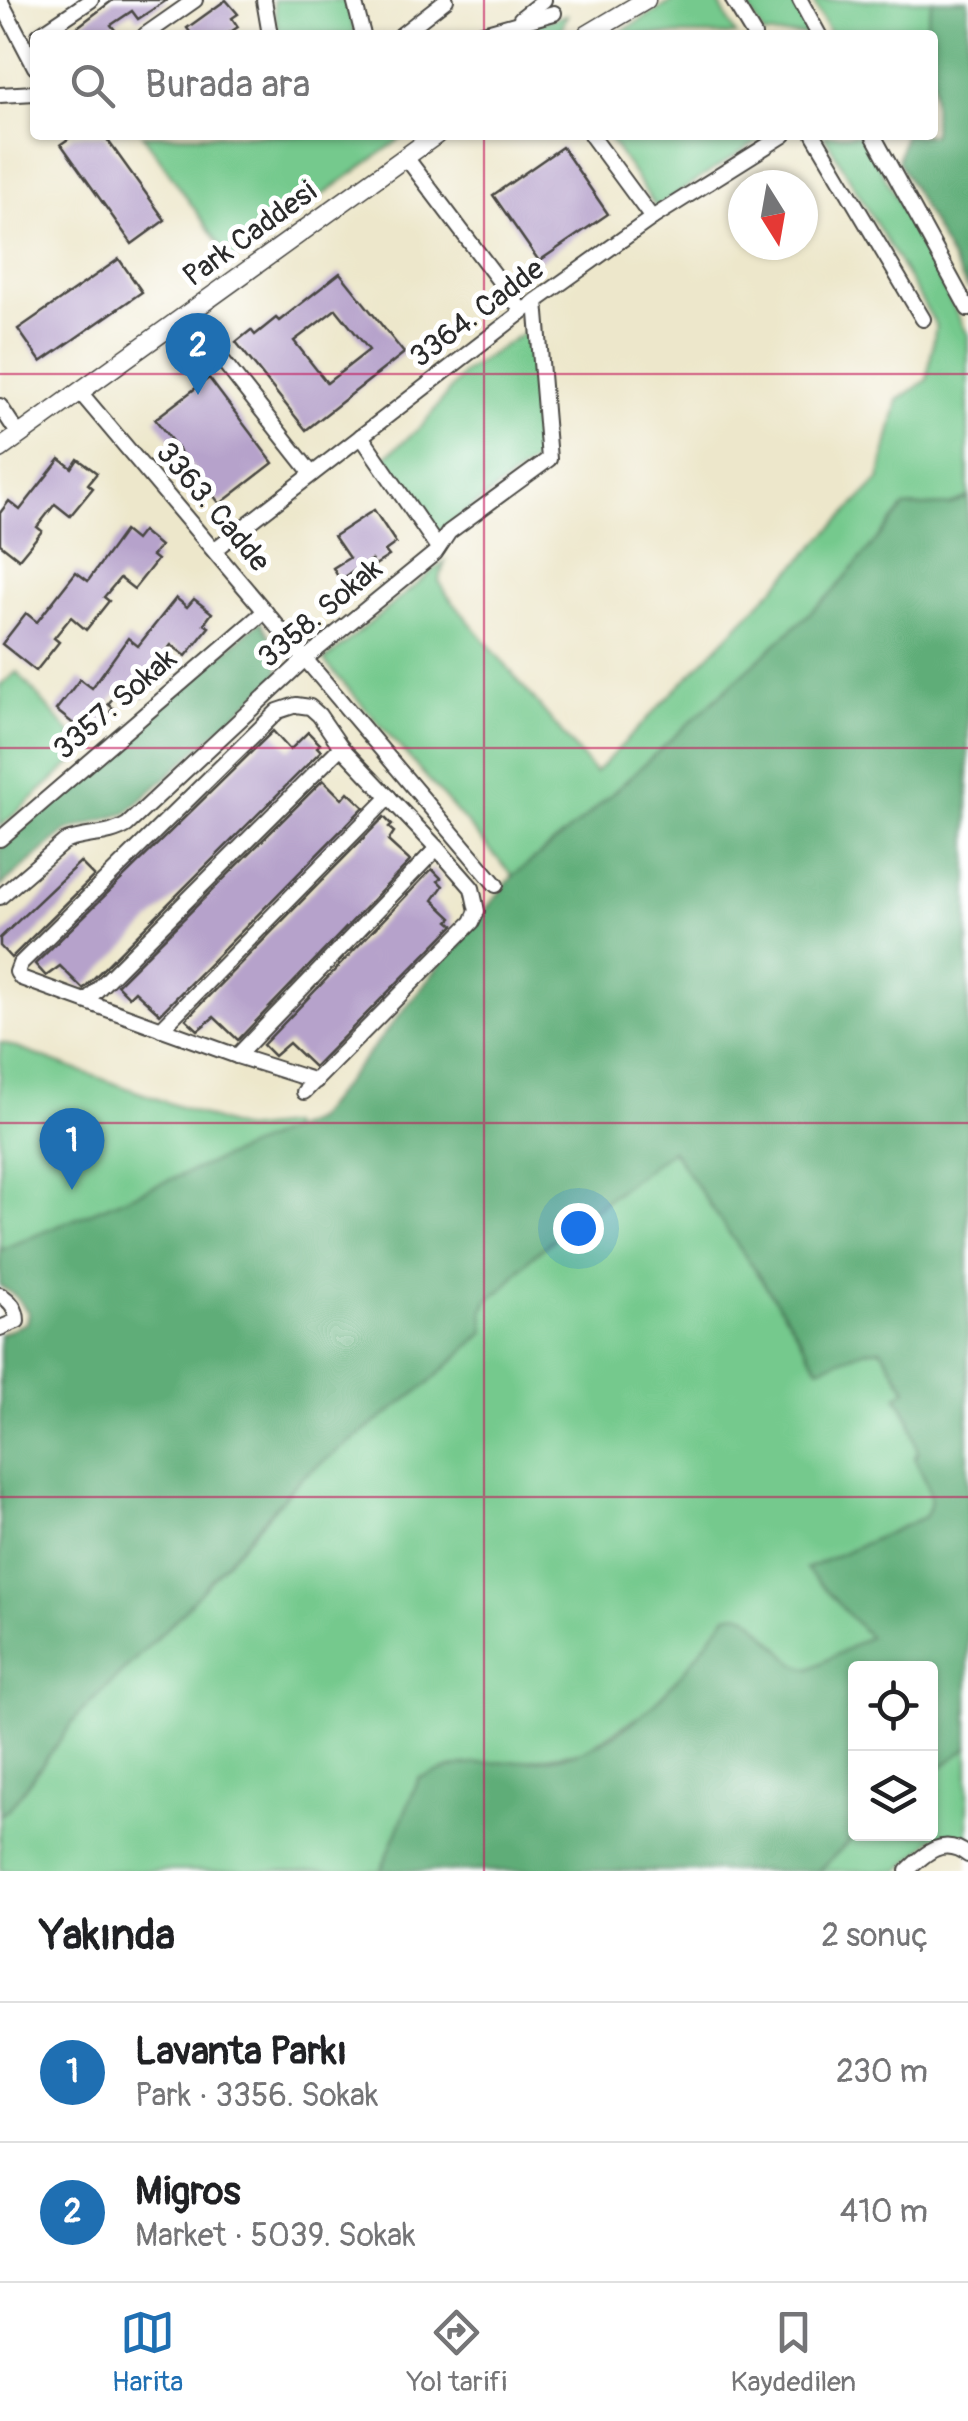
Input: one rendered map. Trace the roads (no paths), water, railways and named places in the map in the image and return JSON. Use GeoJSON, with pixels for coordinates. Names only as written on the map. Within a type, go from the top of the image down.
{"type":"FeatureCollection","features":[{"type":"Feature","properties":{"kind":"street"},"geometry":{"type":"LineString","coordinates":[[0,0],[30,36]]}},
{"type":"Feature","properties":{"kind":"street"},"geometry":{"type":"LineString","coordinates":[[48,30],[91,0]]}},
{"type":"Feature","properties":{"kind":"street"},"geometry":{"type":"LineString","coordinates":[[151,30],[195,0]]}},
{"type":"Feature","properties":{"kind":"street"},"geometry":{"type":"LineString","coordinates":[[264,0],[269,30]]}},
{"type":"Feature","properties":{"kind":"street"},"geometry":{"type":"LineString","coordinates":[[354,0],[362,30]]}},
{"type":"Feature","properties":{"kind":"street"},"geometry":{"type":"LineString","coordinates":[[407,30],[446,0]]}},
{"type":"Feature","properties":{"kind":"street"},"geometry":{"type":"LineString","coordinates":[[513,24],[544,0]]}},
{"type":"Feature","properties":{"kind":"street"},"geometry":{"type":"LineString","coordinates":[[595,30],[646,0]]}},
{"type":"Feature","properties":{"kind":"street"},"geometry":{"type":"LineString","coordinates":[[733,0],[751,30]]}},
{"type":"Feature","properties":{"kind":"street"},"geometry":{"type":"LineString","coordinates":[[800,0],[816,30]]}},
{"type":"Feature","properties":{"kind":"street"},"geometry":{"type":"LineString","coordinates":[[493,30],[554,13]]}},
{"type":"Feature","properties":{"kind":"street"},"geometry":{"type":"LineString","coordinates":[[0,96],[30,93]]}},
{"type":"Feature","properties":{"kind":"street","name":"Park Caddesi"},"geometry":{"type":"LineString","coordinates":[[0,449],[429,140]]}},
{"type":"Feature","properties":{"kind":"street"},"geometry":{"type":"LineString","coordinates":[[595,140],[652,218]]}},
{"type":"Feature","properties":{"kind":"street","name":"3364. Cadde"},"geometry":{"type":"LineString","coordinates":[[214,550],[536,301],[652,218],[776,140]]}},
{"type":"Feature","properties":{"kind":"street"},"geometry":{"type":"LineString","coordinates":[[817,140],[924,319]]}},
{"type":"Feature","properties":{"kind":"street"},"geometry":{"type":"LineString","coordinates":[[877,140],[968,309]]}},
{"type":"Feature","properties":{"kind":"street"},"geometry":{"type":"LineString","coordinates":[[405,156],[522,312]]}},
{"type":"Feature","properties":{"kind":"street","name":"3358. Sokak"},"geometry":{"type":"LineString","coordinates":[[0,897],[64,842],[122,828],[306,658],[438,548],[449,532],[549,459],[536,301]]}},
{"type":"Feature","properties":{"kind":"street"},"geometry":{"type":"LineString","coordinates":[[186,314],[312,474]]}},
{"type":"Feature","properties":{"kind":"street","name":"3363. Cadde"},"geometry":{"type":"LineString","coordinates":[[80,390],[496,885]]}},
{"type":"Feature","properties":{"kind":"street"},"geometry":{"type":"LineString","coordinates":[[0,406],[18,435]]}},
{"type":"Feature","properties":{"kind":"street"},"geometry":{"type":"LineString","coordinates":[[361,436],[438,548]]}},
{"type":"Feature","properties":{"kind":"street","name":"3357. Sokak"},"geometry":{"type":"LineString","coordinates":[[0,840],[265,611]]}},
{"type":"Feature","properties":{"kind":"street"},"geometry":{"type":"LineString","coordinates":[[304,1092],[316,1081],[472,922],[477,902],[472,888],[341,747],[320,715],[310,707],[296,705],[278,711],[20,964],[17,972],[21,978],[161,1030],[316,1081]]}},
{"type":"Feature","properties":{"kind":"street"},"geometry":{"type":"LineString","coordinates":[[86,1001],[341,747]]}},
{"type":"Feature","properties":{"kind":"street"},"geometry":{"type":"LineString","coordinates":[[161,1030],[389,797]]}},
{"type":"Feature","properties":{"kind":"street"},"geometry":{"type":"LineString","coordinates":[[237,1056],[437,848]]}},
{"type":"Feature","properties":{"kind":"street"},"geometry":{"type":"LineString","coordinates":[[0,1295],[13,1305],[17,1322],[0,1328]]}},
{"type":"Feature","properties":{"kind":"street"},"geometry":{"type":"LineString","coordinates":[[908,1871],[926,1854],[942,1847],[958,1847],[968,1855]]}},
{"type":"Feature","properties":{"kind":"place","name":"Migros"},"geometry":{"type":"Point","coordinates":[198,395]}},
{"type":"Feature","properties":{"kind":"place","name":"Lavanta Parkı"},"geometry":{"type":"Point","coordinates":[72,1190]}}]}
